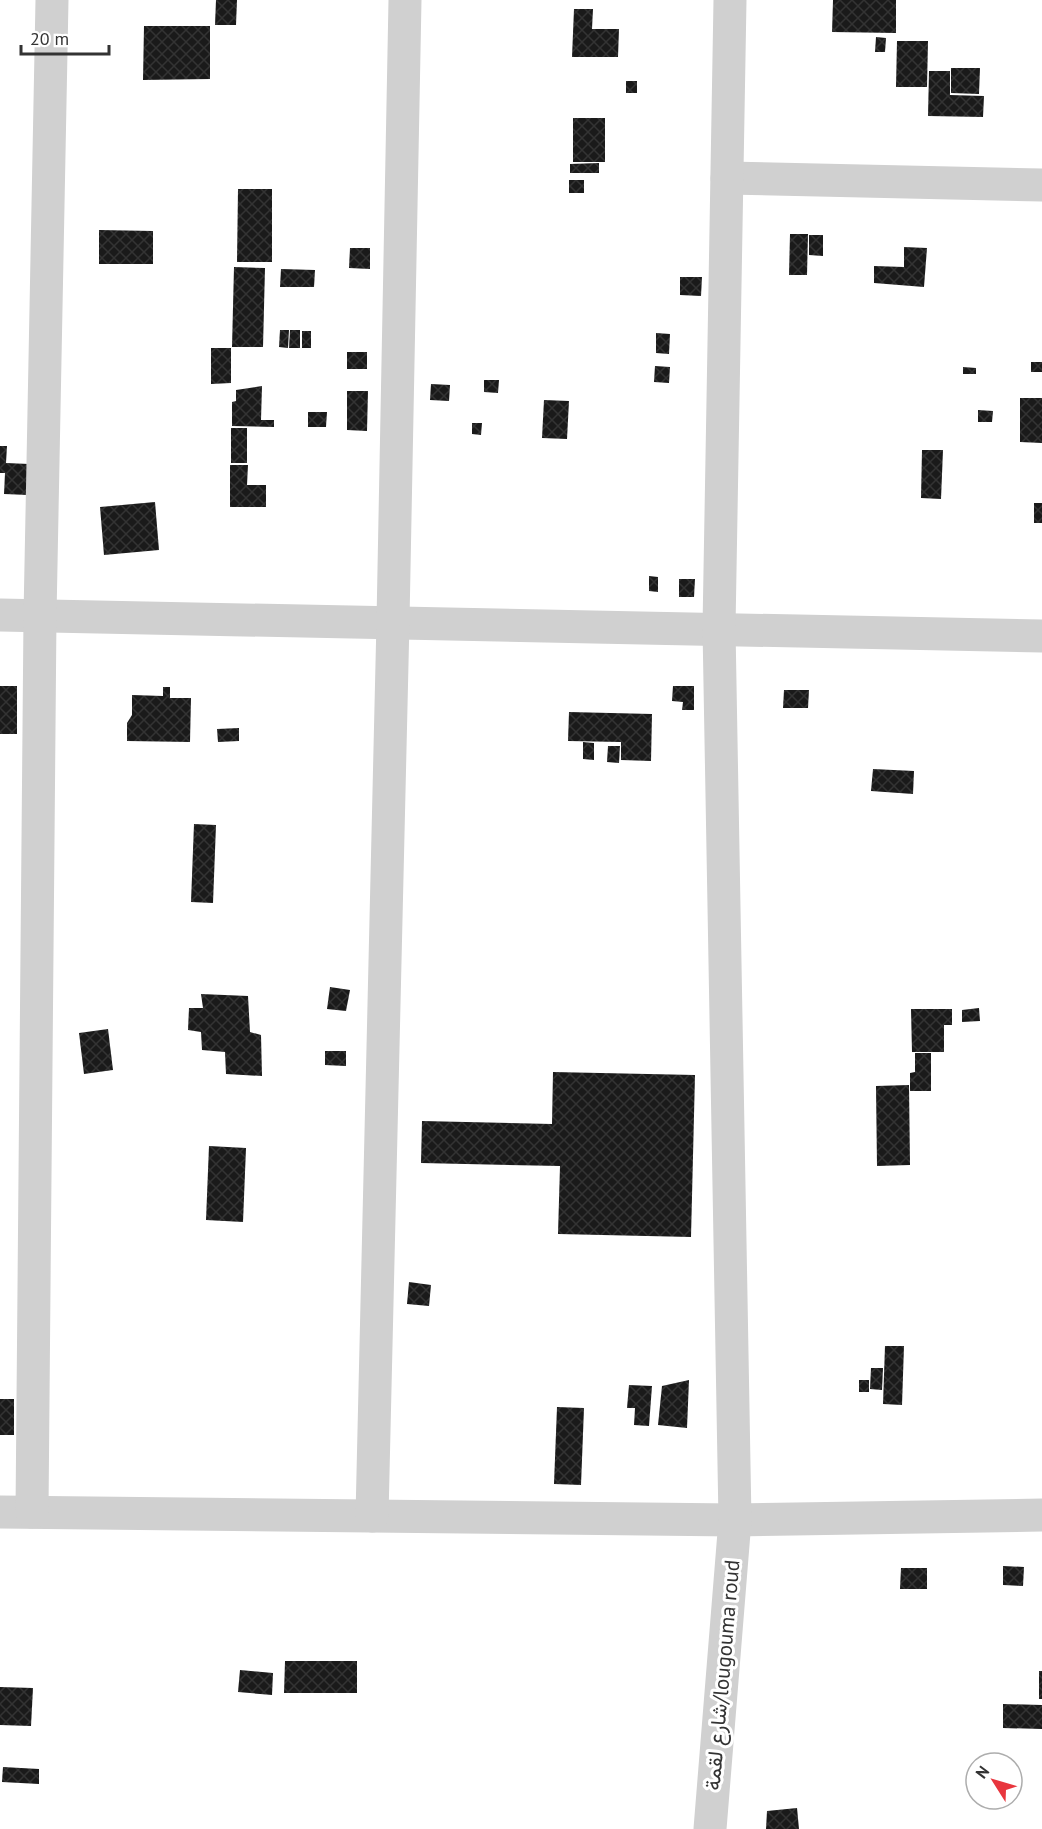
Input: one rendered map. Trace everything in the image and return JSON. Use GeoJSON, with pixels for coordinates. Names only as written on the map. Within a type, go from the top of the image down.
{"type":"FeatureCollection","features":[{"type":"Feature","properties":{"kind":"street"},"geometry":{"type":"LineString","coordinates":[[32,1512],[40,616],[52,0]]}},
{"type":"Feature","properties":{"kind":"street"},"geometry":{"type":"LineString","coordinates":[[372,1516],[405,0]]}},
{"type":"Feature","properties":{"kind":"street","name":"شارع لقمة/lougouma roud"},"geometry":{"type":"LineString","coordinates":[[710,1829],[735,1520],[719,628],[730,0]]}},
{"type":"Feature","properties":{"kind":"street"},"geometry":{"type":"LineString","coordinates":[[727,178],[1042,185]]}},
{"type":"Feature","properties":{"kind":"street"},"geometry":{"type":"LineString","coordinates":[[0,615],[393,621],[1042,636]]}},
{"type":"Feature","properties":{"kind":"street"},"geometry":{"type":"LineString","coordinates":[[0,1512],[735,1520],[1042,1515]]}},
{"type":"Feature","properties":{"kind":"building"},"geometry":{"type":"Polygon","coordinates":[[[216,0],[237,0],[236,25],[215,25],[216,0]]]}},
{"type":"Feature","properties":{"kind":"building"},"geometry":{"type":"Polygon","coordinates":[[[833,0],[896,0],[896,33],[832,32],[833,0]]]}},
{"type":"Feature","properties":{"kind":"building"},"geometry":{"type":"Polygon","coordinates":[[[574,9],[593,9],[592,29],[619,29],[618,57],[572,57],[574,9]]]}},
{"type":"Feature","properties":{"kind":"building"},"geometry":{"type":"Polygon","coordinates":[[[144,26],[210,26],[210,79],[143,80],[144,26]]]}},
{"type":"Feature","properties":{"kind":"building"},"geometry":{"type":"Polygon","coordinates":[[[876,37],[886,38],[885,52],[875,52],[876,37]]]}},
{"type":"Feature","properties":{"kind":"building"},"geometry":{"type":"Polygon","coordinates":[[[897,41],[928,41],[927,87],[896,87],[897,41]]]}},
{"type":"Feature","properties":{"kind":"building"},"geometry":{"type":"Polygon","coordinates":[[[951,68],[980,68],[979,94],[951,93],[951,68]]]}},
{"type":"Feature","properties":{"kind":"building"},"geometry":{"type":"Polygon","coordinates":[[[929,71],[950,71],[950,95],[984,96],[983,117],[928,116],[929,71]]]}},
{"type":"Feature","properties":{"kind":"building"},"geometry":{"type":"Polygon","coordinates":[[[626,81],[637,81],[637,93],[626,93],[626,81]]]}},
{"type":"Feature","properties":{"kind":"building"},"geometry":{"type":"Polygon","coordinates":[[[573,118],[605,118],[605,162],[573,162],[573,118]]]}},
{"type":"Feature","properties":{"kind":"building"},"geometry":{"type":"Polygon","coordinates":[[[599,163],[599,173],[570,173],[570,164],[599,163]]]}},
{"type":"Feature","properties":{"kind":"building"},"geometry":{"type":"Polygon","coordinates":[[[569,180],[584,180],[584,193],[569,193],[569,180]]]}},
{"type":"Feature","properties":{"kind":"building"},"geometry":{"type":"Polygon","coordinates":[[[238,189],[272,189],[272,262],[237,262],[238,189]]]}},
{"type":"Feature","properties":{"kind":"building"},"geometry":{"type":"Polygon","coordinates":[[[99,230],[153,231],[153,264],[99,264],[99,230]]]}},
{"type":"Feature","properties":{"kind":"building"},"geometry":{"type":"Polygon","coordinates":[[[790,234],[808,234],[807,275],[789,275],[790,234]]]}},
{"type":"Feature","properties":{"kind":"building"},"geometry":{"type":"Polygon","coordinates":[[[809,235],[823,235],[823,256],[809,255],[809,235]]]}},
{"type":"Feature","properties":{"kind":"building"},"geometry":{"type":"Polygon","coordinates":[[[904,247],[927,248],[924,287],[874,283],[874,266],[904,267],[904,247]]]}},
{"type":"Feature","properties":{"kind":"building"},"geometry":{"type":"Polygon","coordinates":[[[350,248],[370,248],[370,269],[349,268],[350,248]]]}},
{"type":"Feature","properties":{"kind":"building"},"geometry":{"type":"Polygon","coordinates":[[[234,267],[265,268],[263,347],[232,347],[234,267]]]}},
{"type":"Feature","properties":{"kind":"building"},"geometry":{"type":"Polygon","coordinates":[[[281,269],[315,270],[314,287],[280,287],[281,269]]]}},
{"type":"Feature","properties":{"kind":"building"},"geometry":{"type":"Polygon","coordinates":[[[680,277],[702,277],[701,296],[680,295],[680,277]]]}},
{"type":"Feature","properties":{"kind":"building"},"geometry":{"type":"Polygon","coordinates":[[[280,330],[289,330],[288,348],[279,347],[280,330]]]}},
{"type":"Feature","properties":{"kind":"building"},"geometry":{"type":"Polygon","coordinates":[[[290,330],[300,330],[300,348],[289,348],[290,330]]]}},
{"type":"Feature","properties":{"kind":"building"},"geometry":{"type":"Polygon","coordinates":[[[302,331],[311,331],[311,348],[302,348],[302,331]]]}},
{"type":"Feature","properties":{"kind":"building"},"geometry":{"type":"Polygon","coordinates":[[[656,333],[670,334],[669,354],[656,353],[656,333]]]}},
{"type":"Feature","properties":{"kind":"building"},"geometry":{"type":"Polygon","coordinates":[[[211,348],[231,348],[231,383],[211,384],[211,348]]]}},
{"type":"Feature","properties":{"kind":"building"},"geometry":{"type":"Polygon","coordinates":[[[347,352],[367,352],[367,369],[347,369],[347,352]]]}},
{"type":"Feature","properties":{"kind":"building"},"geometry":{"type":"Polygon","coordinates":[[[1031,362],[1042,362],[1042,372],[1031,372],[1031,362]]]}},
{"type":"Feature","properties":{"kind":"building"},"geometry":{"type":"Polygon","coordinates":[[[655,366],[670,367],[669,383],[654,382],[655,366]]]}},
{"type":"Feature","properties":{"kind":"building"},"geometry":{"type":"Polygon","coordinates":[[[963,367],[976,368],[976,374],[963,374],[963,367]]]}},
{"type":"Feature","properties":{"kind":"building"},"geometry":{"type":"Polygon","coordinates":[[[484,380],[499,380],[498,393],[484,392],[484,380]]]}},
{"type":"Feature","properties":{"kind":"building"},"geometry":{"type":"Polygon","coordinates":[[[431,384],[450,385],[449,401],[430,400],[431,384]]]}},
{"type":"Feature","properties":{"kind":"building"},"geometry":{"type":"Polygon","coordinates":[[[262,386],[261,420],[274,420],[274,427],[232,426],[232,402],[236,401],[236,390],[262,386]]]}},
{"type":"Feature","properties":{"kind":"building"},"geometry":{"type":"Polygon","coordinates":[[[347,391],[368,391],[367,431],[347,430],[347,391]]]}},
{"type":"Feature","properties":{"kind":"building"},"geometry":{"type":"Polygon","coordinates":[[[1020,398],[1042,398],[1042,443],[1020,442],[1020,398]]]}},
{"type":"Feature","properties":{"kind":"building"},"geometry":{"type":"Polygon","coordinates":[[[544,400],[569,401],[567,439],[542,438],[544,400]]]}},
{"type":"Feature","properties":{"kind":"building"},"geometry":{"type":"Polygon","coordinates":[[[978,410],[993,411],[992,422],[978,422],[978,410]]]}},
{"type":"Feature","properties":{"kind":"building"},"geometry":{"type":"Polygon","coordinates":[[[308,412],[327,412],[326,427],[308,427],[308,412]]]}},
{"type":"Feature","properties":{"kind":"building"},"geometry":{"type":"Polygon","coordinates":[[[472,423],[482,423],[481,435],[472,434],[472,423]]]}},
{"type":"Feature","properties":{"kind":"building"},"geometry":{"type":"Polygon","coordinates":[[[231,428],[247,428],[247,463],[231,463],[231,428]]]}},
{"type":"Feature","properties":{"kind":"building"},"geometry":{"type":"Polygon","coordinates":[[[0,446],[7,446],[6,463],[29,464],[28,495],[4,494],[5,473],[0,473],[0,446]]]}},
{"type":"Feature","properties":{"kind":"building"},"geometry":{"type":"Polygon","coordinates":[[[922,450],[943,450],[941,499],[921,498],[922,450]]]}},
{"type":"Feature","properties":{"kind":"building"},"geometry":{"type":"Polygon","coordinates":[[[230,465],[248,465],[247,485],[266,485],[266,507],[230,507],[230,465]]]}},
{"type":"Feature","properties":{"kind":"building"},"geometry":{"type":"Polygon","coordinates":[[[155,502],[159,550],[104,555],[100,507],[155,502]]]}},
{"type":"Feature","properties":{"kind":"building"},"geometry":{"type":"Polygon","coordinates":[[[1034,503],[1042,503],[1042,523],[1034,523],[1034,503]]]}},
{"type":"Feature","properties":{"kind":"building"},"geometry":{"type":"Polygon","coordinates":[[[649,576],[658,577],[658,592],[649,591],[649,576]]]}},
{"type":"Feature","properties":{"kind":"building"},"geometry":{"type":"Polygon","coordinates":[[[679,579],[695,579],[694,597],[679,597],[679,579]]]}},
{"type":"Feature","properties":{"kind":"building"},"geometry":{"type":"Polygon","coordinates":[[[0,686],[17,686],[17,734],[0,734],[0,686]]]}},
{"type":"Feature","properties":{"kind":"building"},"geometry":{"type":"Polygon","coordinates":[[[673,686],[694,686],[694,710],[682,710],[683,702],[672,701],[673,686]]]}},
{"type":"Feature","properties":{"kind":"building"},"geometry":{"type":"Polygon","coordinates":[[[163,687],[170,687],[170,698],[191,698],[190,742],[127,741],[127,723],[132,715],[132,695],[163,696],[163,687]]]}},
{"type":"Feature","properties":{"kind":"building"},"geometry":{"type":"Polygon","coordinates":[[[784,690],[809,690],[808,708],[783,708],[784,690]]]}},
{"type":"Feature","properties":{"kind":"building"},"geometry":{"type":"Polygon","coordinates":[[[569,712],[652,714],[651,761],[621,760],[621,742],[568,741],[569,712]]]}},
{"type":"Feature","properties":{"kind":"building"},"geometry":{"type":"Polygon","coordinates":[[[239,728],[239,741],[218,742],[217,729],[239,728]]]}},
{"type":"Feature","properties":{"kind":"building"},"geometry":{"type":"Polygon","coordinates":[[[583,742],[594,743],[594,760],[583,759],[583,742]]]}},
{"type":"Feature","properties":{"kind":"building"},"geometry":{"type":"Polygon","coordinates":[[[608,746],[620,746],[619,763],[607,762],[608,746]]]}},
{"type":"Feature","properties":{"kind":"building"},"geometry":{"type":"Polygon","coordinates":[[[873,769],[914,771],[913,794],[871,791],[873,769]]]}},
{"type":"Feature","properties":{"kind":"building"},"geometry":{"type":"Polygon","coordinates":[[[194,824],[216,825],[213,903],[191,902],[194,824]]]}},
{"type":"Feature","properties":{"kind":"building"},"geometry":{"type":"Polygon","coordinates":[[[330,987],[350,990],[346,1011],[327,1009],[330,987]]]}},
{"type":"Feature","properties":{"kind":"building"},"geometry":{"type":"Polygon","coordinates":[[[201,994],[248,996],[250,1032],[261,1035],[262,1076],[226,1074],[225,1052],[202,1050],[201,1032],[188,1030],[189,1008],[203,1008],[201,994]]]}},
{"type":"Feature","properties":{"kind":"building"},"geometry":{"type":"Polygon","coordinates":[[[979,1008],[980,1021],[962,1022],[962,1010],[979,1008]]]}},
{"type":"Feature","properties":{"kind":"building"},"geometry":{"type":"Polygon","coordinates":[[[911,1009],[952,1009],[952,1025],[944,1025],[944,1052],[912,1052],[911,1009]]]}},
{"type":"Feature","properties":{"kind":"building"},"geometry":{"type":"Polygon","coordinates":[[[108,1029],[113,1070],[84,1074],[79,1033],[108,1029]]]}},
{"type":"Feature","properties":{"kind":"building"},"geometry":{"type":"Polygon","coordinates":[[[325,1051],[346,1051],[346,1066],[325,1065],[325,1051]]]}},
{"type":"Feature","properties":{"kind":"building"},"geometry":{"type":"Polygon","coordinates":[[[915,1053],[931,1053],[931,1091],[910,1091],[910,1073],[915,1072],[915,1053]]]}},
{"type":"Feature","properties":{"kind":"building"},"geometry":{"type":"Polygon","coordinates":[[[553,1072],[695,1075],[691,1237],[558,1234],[560,1166],[421,1163],[422,1121],[552,1124],[553,1072]]]}},
{"type":"Feature","properties":{"kind":"building"},"geometry":{"type":"Polygon","coordinates":[[[909,1085],[910,1165],[877,1166],[876,1086],[909,1085]]]}},
{"type":"Feature","properties":{"kind":"building"},"geometry":{"type":"Polygon","coordinates":[[[209,1146],[246,1148],[243,1222],[206,1220],[209,1146]]]}},
{"type":"Feature","properties":{"kind":"building"},"geometry":{"type":"Polygon","coordinates":[[[409,1282],[431,1285],[429,1306],[407,1304],[409,1282]]]}},
{"type":"Feature","properties":{"kind":"building"},"geometry":{"type":"Polygon","coordinates":[[[885,1346],[904,1346],[902,1405],[883,1404],[885,1346]]]}},
{"type":"Feature","properties":{"kind":"building"},"geometry":{"type":"Polygon","coordinates":[[[871,1368],[883,1368],[882,1390],[870,1389],[871,1368]]]}},
{"type":"Feature","properties":{"kind":"building"},"geometry":{"type":"Polygon","coordinates":[[[689,1380],[687,1428],[658,1425],[662,1386],[689,1380]]]}},
{"type":"Feature","properties":{"kind":"building"},"geometry":{"type":"Polygon","coordinates":[[[859,1380],[869,1380],[869,1392],[859,1392],[859,1380]]]}},
{"type":"Feature","properties":{"kind":"building"},"geometry":{"type":"Polygon","coordinates":[[[629,1385],[652,1386],[649,1426],[634,1425],[635,1408],[627,1408],[629,1385]]]}},
{"type":"Feature","properties":{"kind":"building"},"geometry":{"type":"Polygon","coordinates":[[[0,1399],[14,1399],[14,1435],[0,1435],[0,1399]]]}},
{"type":"Feature","properties":{"kind":"building"},"geometry":{"type":"Polygon","coordinates":[[[557,1407],[584,1408],[581,1485],[554,1484],[557,1407]]]}},
{"type":"Feature","properties":{"kind":"building"},"geometry":{"type":"Polygon","coordinates":[[[1003,1566],[1024,1567],[1023,1586],[1003,1585],[1003,1566]]]}},
{"type":"Feature","properties":{"kind":"building"},"geometry":{"type":"Polygon","coordinates":[[[901,1568],[927,1568],[927,1589],[900,1589],[901,1568]]]}},
{"type":"Feature","properties":{"kind":"building"},"geometry":{"type":"Polygon","coordinates":[[[285,1661],[357,1661],[357,1693],[284,1693],[285,1661]]]}},
{"type":"Feature","properties":{"kind":"building"},"geometry":{"type":"Polygon","coordinates":[[[240,1670],[273,1673],[272,1695],[238,1692],[240,1670]]]}},
{"type":"Feature","properties":{"kind":"building"},"geometry":{"type":"Polygon","coordinates":[[[1039,1671],[1042,1671],[1042,1699],[1039,1699],[1039,1671]]]}},
{"type":"Feature","properties":{"kind":"building"},"geometry":{"type":"Polygon","coordinates":[[[0,1687],[33,1688],[31,1726],[0,1725],[0,1687]]]}},
{"type":"Feature","properties":{"kind":"building"},"geometry":{"type":"Polygon","coordinates":[[[1003,1704],[1042,1705],[1042,1729],[1003,1728],[1003,1704]]]}},
{"type":"Feature","properties":{"kind":"building"},"geometry":{"type":"Polygon","coordinates":[[[3,1767],[39,1769],[39,1784],[2,1782],[3,1767]]]}},
{"type":"Feature","properties":{"kind":"building"},"geometry":{"type":"Polygon","coordinates":[[[797,1808],[799,1829],[766,1829],[767,1811],[797,1808]]]}}]}
